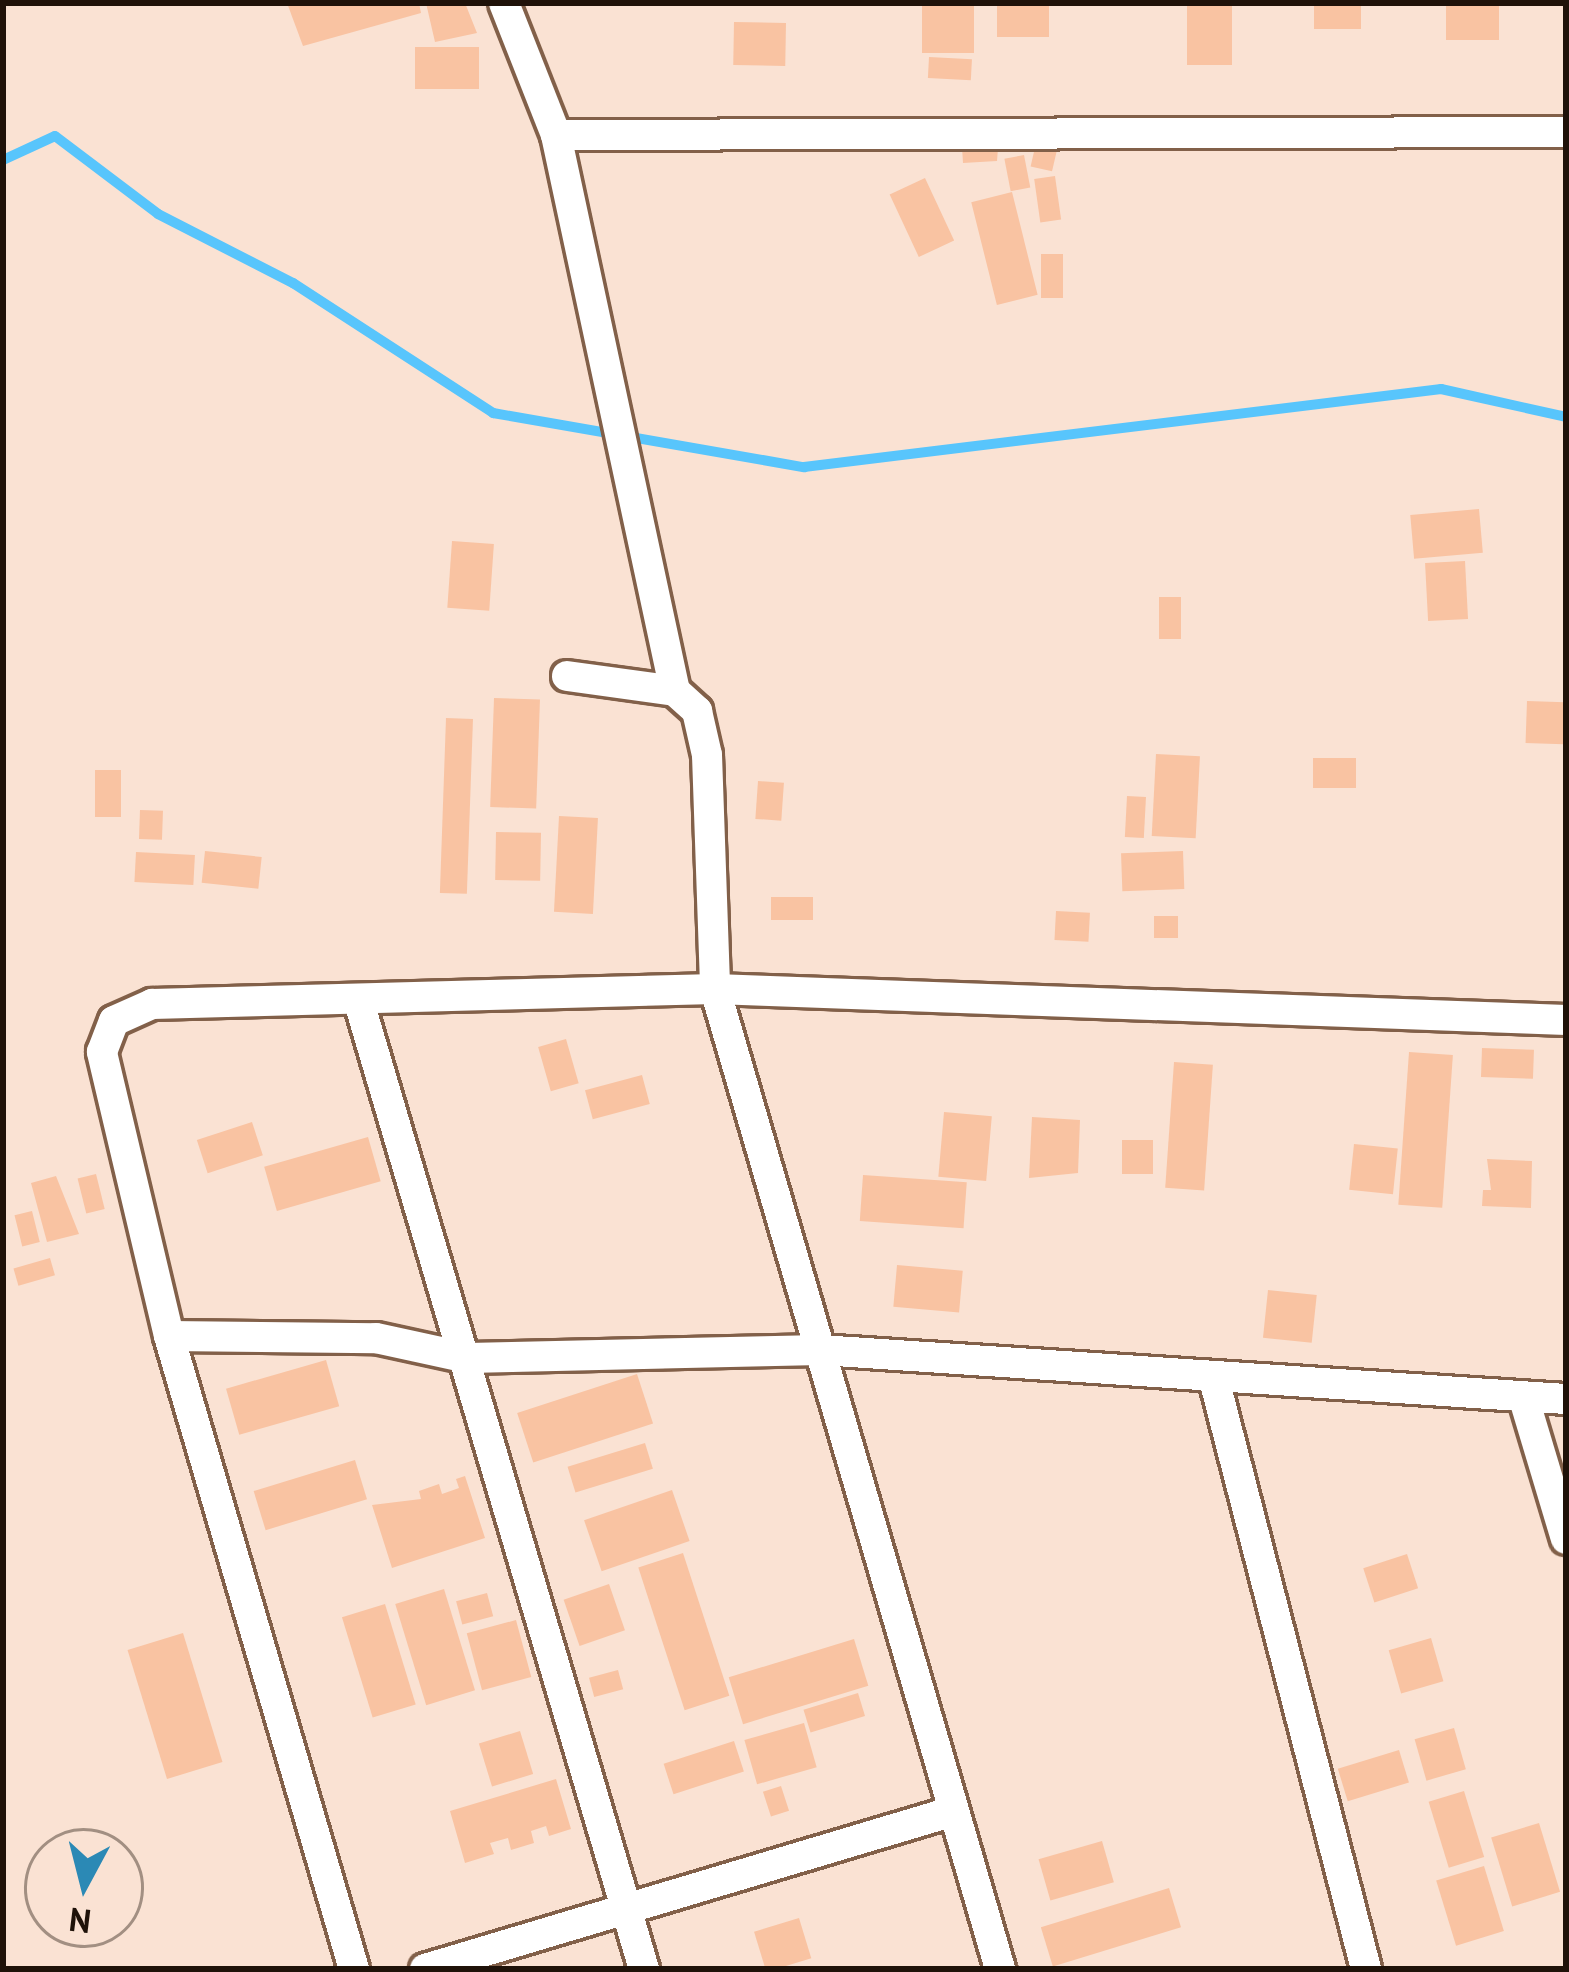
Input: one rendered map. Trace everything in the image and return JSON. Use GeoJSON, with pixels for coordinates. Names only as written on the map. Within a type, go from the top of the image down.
{"type":"FeatureCollection","features":[{"type":"Feature","properties":{"kind":"street"},"geometry":{"type":"LineString","coordinates":[[504,3],[556,135],[675,691]]}},
{"type":"Feature","properties":{"kind":"street"},"geometry":{"type":"LineString","coordinates":[[556,135],[1566,132]]}},
{"type":"Feature","properties":{"kind":"street"},"geometry":{"type":"LineString","coordinates":[[567,676],[675,691],[698,711],[707,755],[715,989],[1000,1969]]}},
{"type":"Feature","properties":{"kind":"street"},"geometry":{"type":"LineString","coordinates":[[354,1969],[169,1336],[101,1052],[114,1021],[152,1004],[715,989],[1566,1020]]}},
{"type":"Feature","properties":{"kind":"street"},"geometry":{"type":"LineString","coordinates":[[359,1002],[468,1358],[644,1969]]}},
{"type":"Feature","properties":{"kind":"street"},"geometry":{"type":"LineString","coordinates":[[169,1336],[376,1338],[468,1358],[820,1351],[1566,1399]]}},
{"type":"Feature","properties":{"kind":"street"},"geometry":{"type":"LineString","coordinates":[[1214,1379],[1366,1969]]}},
{"type":"Feature","properties":{"kind":"street"},"geometry":{"type":"LineString","coordinates":[[1524,1399],[1566,1539]]}},
{"type":"Feature","properties":{"kind":"street"},"geometry":{"type":"LineString","coordinates":[[425,1969],[626,1903],[955,1811]]}},
{"type":"Feature","properties":{"kind":"building"},"geometry":{"type":"Polygon","coordinates":[[[287,3],[419,3],[421,13],[303,46],[287,3]]]}},
{"type":"Feature","properties":{"kind":"building"},"geometry":{"type":"Polygon","coordinates":[[[426,3],[465,3],[477,33],[435,42],[426,3]]]}},
{"type":"Feature","properties":{"kind":"building"},"geometry":{"type":"Polygon","coordinates":[[[922,3],[974,3],[974,53],[922,53],[922,3]]]}},
{"type":"Feature","properties":{"kind":"building"},"geometry":{"type":"Polygon","coordinates":[[[997,3],[1049,3],[1049,37],[997,37],[997,3]]]}},
{"type":"Feature","properties":{"kind":"building"},"geometry":{"type":"Polygon","coordinates":[[[1187,3],[1232,3],[1232,65],[1187,65],[1187,3]]]}},
{"type":"Feature","properties":{"kind":"building"},"geometry":{"type":"Polygon","coordinates":[[[1314,3],[1361,3],[1361,29],[1314,29],[1314,3]]]}},
{"type":"Feature","properties":{"kind":"building"},"geometry":{"type":"Polygon","coordinates":[[[1446,3],[1499,3],[1499,40],[1446,40],[1446,3]]]}},
{"type":"Feature","properties":{"kind":"building"},"geometry":{"type":"Polygon","coordinates":[[[734,22],[786,23],[785,66],[733,65],[734,22]]]}},
{"type":"Feature","properties":{"kind":"building"},"geometry":{"type":"Polygon","coordinates":[[[415,47],[479,47],[479,89],[415,89],[415,47]]]}},
{"type":"Feature","properties":{"kind":"building"},"geometry":{"type":"Polygon","coordinates":[[[929,57],[972,59],[971,80],[928,78],[929,57]]]}},
{"type":"Feature","properties":{"kind":"building"},"geometry":{"type":"Polygon","coordinates":[[[1036,143],[1057,148],[1052,171],[1031,166],[1036,143]]]}},
{"type":"Feature","properties":{"kind":"building"},"geometry":{"type":"Polygon","coordinates":[[[962,147],[998,148],[997,161],[963,163],[962,147]]]}},
{"type":"Feature","properties":{"kind":"building"},"geometry":{"type":"Polygon","coordinates":[[[1024,155],[1030,187],[1011,191],[1004,159],[1024,155]]]}},
{"type":"Feature","properties":{"kind":"building"},"geometry":{"type":"Polygon","coordinates":[[[1055,176],[1061,220],[1040,222],[1034,179],[1055,176]]]}},
{"type":"Feature","properties":{"kind":"building"},"geometry":{"type":"Polygon","coordinates":[[[925,178],[954,241],[919,257],[890,194],[925,178]]]}},
{"type":"Feature","properties":{"kind":"building"},"geometry":{"type":"Polygon","coordinates":[[[1012,192],[1038,295],[997,305],[971,202],[1012,192]]]}},
{"type":"Feature","properties":{"kind":"building"},"geometry":{"type":"Polygon","coordinates":[[[1041,254],[1063,254],[1063,298],[1041,298],[1041,254]]]}},
{"type":"Feature","properties":{"kind":"building"},"geometry":{"type":"Polygon","coordinates":[[[1479,509],[1483,553],[1414,559],[1410,515],[1479,509]]]}},
{"type":"Feature","properties":{"kind":"building"},"geometry":{"type":"Polygon","coordinates":[[[452,541],[494,544],[489,611],[447,608],[452,541]]]}},
{"type":"Feature","properties":{"kind":"building"},"geometry":{"type":"Polygon","coordinates":[[[1465,561],[1468,619],[1428,621],[1425,563],[1465,561]]]}},
{"type":"Feature","properties":{"kind":"building"},"geometry":{"type":"Polygon","coordinates":[[[1159,597],[1181,597],[1181,639],[1159,639],[1159,597]]]}},
{"type":"Feature","properties":{"kind":"building"},"geometry":{"type":"Polygon","coordinates":[[[494,698],[540,700],[536,809],[490,807],[494,698]]]}},
{"type":"Feature","properties":{"kind":"building"},"geometry":{"type":"Polygon","coordinates":[[[1527,701],[1565,702],[1564,744],[1526,743],[1527,701]]]}},
{"type":"Feature","properties":{"kind":"building"},"geometry":{"type":"Polygon","coordinates":[[[446,718],[473,719],[467,894],[440,893],[446,718]]]}},
{"type":"Feature","properties":{"kind":"building"},"geometry":{"type":"Polygon","coordinates":[[[1156,754],[1200,756],[1196,838],[1152,836],[1156,754]]]}},
{"type":"Feature","properties":{"kind":"building"},"geometry":{"type":"Polygon","coordinates":[[[1313,758],[1356,758],[1356,788],[1313,788],[1313,758]]]}},
{"type":"Feature","properties":{"kind":"building"},"geometry":{"type":"Polygon","coordinates":[[[95,770],[121,770],[121,817],[95,817],[95,770]]]}},
{"type":"Feature","properties":{"kind":"building"},"geometry":{"type":"Polygon","coordinates":[[[758,781],[784,783],[781,821],[755,819],[758,781]]]}},
{"type":"Feature","properties":{"kind":"building"},"geometry":{"type":"Polygon","coordinates":[[[1127,796],[1146,797],[1144,838],[1125,837],[1127,796]]]}},
{"type":"Feature","properties":{"kind":"building"},"geometry":{"type":"Polygon","coordinates":[[[140,810],[163,811],[162,840],[139,839],[140,810]]]}},
{"type":"Feature","properties":{"kind":"building"},"geometry":{"type":"Polygon","coordinates":[[[559,816],[598,818],[593,914],[554,912],[559,816]]]}},
{"type":"Feature","properties":{"kind":"building"},"geometry":{"type":"Polygon","coordinates":[[[496,832],[541,833],[540,881],[495,880],[496,832]]]}},
{"type":"Feature","properties":{"kind":"building"},"geometry":{"type":"Polygon","coordinates":[[[205,851],[262,857],[258,889],[202,883],[205,851]]]}},
{"type":"Feature","properties":{"kind":"building"},"geometry":{"type":"Polygon","coordinates":[[[1183,851],[1184,889],[1122,891],[1121,853],[1183,851]]]}},
{"type":"Feature","properties":{"kind":"building"},"geometry":{"type":"Polygon","coordinates":[[[136,852],[195,855],[193,885],[134,882],[136,852]]]}},
{"type":"Feature","properties":{"kind":"building"},"geometry":{"type":"Polygon","coordinates":[[[771,897],[813,897],[813,920],[771,920],[771,897]]]}},
{"type":"Feature","properties":{"kind":"building"},"geometry":{"type":"Polygon","coordinates":[[[1056,911],[1090,913],[1088,942],[1054,940],[1056,911]]]}},
{"type":"Feature","properties":{"kind":"building"},"geometry":{"type":"Polygon","coordinates":[[[1154,916],[1178,916],[1178,938],[1154,938],[1154,916]]]}},
{"type":"Feature","properties":{"kind":"building"},"geometry":{"type":"Polygon","coordinates":[[[566,1039],[579,1083],[551,1091],[538,1047],[566,1039]]]}},
{"type":"Feature","properties":{"kind":"building"},"geometry":{"type":"Polygon","coordinates":[[[1482,1048],[1534,1050],[1533,1079],[1481,1077],[1482,1048]]]}},
{"type":"Feature","properties":{"kind":"building"},"geometry":{"type":"Polygon","coordinates":[[[1409,1052],[1453,1055],[1442,1208],[1398,1205],[1409,1052]]]}},
{"type":"Feature","properties":{"kind":"building"},"geometry":{"type":"Polygon","coordinates":[[[1174,1062],[1213,1065],[1204,1190],[1165,1188],[1174,1062]]]}},
{"type":"Feature","properties":{"kind":"building"},"geometry":{"type":"Polygon","coordinates":[[[642,1075],[650,1104],[593,1119],[585,1090],[642,1075]]]}},
{"type":"Feature","properties":{"kind":"building"},"geometry":{"type":"Polygon","coordinates":[[[944,1112],[992,1116],[986,1181],[938,1177],[944,1112]]]}},
{"type":"Feature","properties":{"kind":"building"},"geometry":{"type":"Polygon","coordinates":[[[1032,1117],[1080,1120],[1078,1173],[1029,1178],[1032,1117]]]}},
{"type":"Feature","properties":{"kind":"building"},"geometry":{"type":"Polygon","coordinates":[[[252,1122],[263,1155],[208,1173],[197,1140],[252,1122]]]}},
{"type":"Feature","properties":{"kind":"building"},"geometry":{"type":"Polygon","coordinates":[[[368,1137],[381,1181],[277,1211],[264,1167],[368,1137]]]}},
{"type":"Feature","properties":{"kind":"building"},"geometry":{"type":"Polygon","coordinates":[[[1122,1140],[1153,1140],[1153,1174],[1122,1174],[1122,1140]]]}},
{"type":"Feature","properties":{"kind":"building"},"geometry":{"type":"Polygon","coordinates":[[[1354,1144],[1398,1149],[1393,1194],[1349,1190],[1354,1144]]]}},
{"type":"Feature","properties":{"kind":"building"},"geometry":{"type":"Polygon","coordinates":[[[1487,1159],[1532,1161],[1531,1208],[1482,1206],[1483,1190],[1491,1190],[1487,1159]]]}},
{"type":"Feature","properties":{"kind":"building"},"geometry":{"type":"Polygon","coordinates":[[[96,1174],[105,1209],[86,1214],[78,1179],[96,1174]]]}},
{"type":"Feature","properties":{"kind":"building"},"geometry":{"type":"Polygon","coordinates":[[[863,1175],[967,1182],[964,1228],[860,1221],[863,1175]]]}},
{"type":"Feature","properties":{"kind":"building"},"geometry":{"type":"Polygon","coordinates":[[[56,1176],[79,1234],[47,1242],[31,1183],[56,1176]]]}},
{"type":"Feature","properties":{"kind":"building"},"geometry":{"type":"Polygon","coordinates":[[[32,1211],[40,1242],[22,1246],[15,1215],[32,1211]]]}},
{"type":"Feature","properties":{"kind":"building"},"geometry":{"type":"Polygon","coordinates":[[[50,1258],[55,1275],[18,1286],[13,1268],[50,1258]]]}},
{"type":"Feature","properties":{"kind":"building"},"geometry":{"type":"Polygon","coordinates":[[[897,1265],[963,1271],[959,1313],[893,1307],[897,1265]]]}},
{"type":"Feature","properties":{"kind":"building"},"geometry":{"type":"Polygon","coordinates":[[[1268,1290],[1317,1295],[1312,1343],[1263,1338],[1268,1290]]]}},
{"type":"Feature","properties":{"kind":"building"},"geometry":{"type":"Polygon","coordinates":[[[326,1360],[339,1406],[239,1435],[226,1389],[326,1360]]]}},
{"type":"Feature","properties":{"kind":"building"},"geometry":{"type":"Polygon","coordinates":[[[637,1374],[653,1423],[533,1462],[517,1413],[637,1374]]]}},
{"type":"Feature","properties":{"kind":"building"},"geometry":{"type":"Polygon","coordinates":[[[645,1443],[653,1469],[575,1493],[568,1467],[645,1443]]]}},
{"type":"Feature","properties":{"kind":"building"},"geometry":{"type":"Polygon","coordinates":[[[355,1460],[367,1499],[266,1530],[254,1491],[355,1460]]]}},
{"type":"Feature","properties":{"kind":"building"},"geometry":{"type":"Polygon","coordinates":[[[465,1476],[485,1538],[392,1568],[372,1505],[421,1499],[419,1491],[439,1484],[442,1494],[459,1488],[456,1479],[465,1476]]]}},
{"type":"Feature","properties":{"kind":"building"},"geometry":{"type":"Polygon","coordinates":[[[672,1490],[690,1541],[602,1571],[584,1520],[672,1490]]]}},
{"type":"Feature","properties":{"kind":"building"},"geometry":{"type":"Polygon","coordinates":[[[683,1553],[729,1696],[685,1710],[638,1568],[683,1553]]]}},
{"type":"Feature","properties":{"kind":"building"},"geometry":{"type":"Polygon","coordinates":[[[1407,1554],[1418,1588],[1374,1602],[1363,1568],[1407,1554]]]}},
{"type":"Feature","properties":{"kind":"building"},"geometry":{"type":"Polygon","coordinates":[[[609,1584],[625,1630],[580,1646],[564,1600],[609,1584]]]}},
{"type":"Feature","properties":{"kind":"building"},"geometry":{"type":"Polygon","coordinates":[[[444,1589],[475,1690],[426,1705],[395,1604],[444,1589]]]}},
{"type":"Feature","properties":{"kind":"building"},"geometry":{"type":"Polygon","coordinates":[[[487,1593],[493,1616],[462,1624],[456,1601],[487,1593]]]}},
{"type":"Feature","properties":{"kind":"building"},"geometry":{"type":"Polygon","coordinates":[[[385,1604],[416,1704],[373,1718],[342,1617],[385,1604]]]}},
{"type":"Feature","properties":{"kind":"building"},"geometry":{"type":"Polygon","coordinates":[[[516,1620],[531,1677],[482,1690],[467,1633],[516,1620]]]}},
{"type":"Feature","properties":{"kind":"building"},"geometry":{"type":"Polygon","coordinates":[[[183,1633],[222,1762],[167,1779],[128,1650],[183,1633]]]}},
{"type":"Feature","properties":{"kind":"building"},"geometry":{"type":"Polygon","coordinates":[[[1431,1638],[1443,1681],[1401,1693],[1389,1650],[1431,1638]]]}},
{"type":"Feature","properties":{"kind":"building"},"geometry":{"type":"Polygon","coordinates":[[[854,1639],[868,1686],[743,1724],[729,1677],[854,1639]]]}},
{"type":"Feature","properties":{"kind":"building"},"geometry":{"type":"Polygon","coordinates":[[[618,1670],[623,1689],[594,1697],[589,1678],[618,1670]]]}},
{"type":"Feature","properties":{"kind":"building"},"geometry":{"type":"Polygon","coordinates":[[[858,1693],[865,1716],[811,1733],[803,1710],[858,1693]]]}},
{"type":"Feature","properties":{"kind":"building"},"geometry":{"type":"Polygon","coordinates":[[[804,1723],[817,1767],[757,1784],[744,1740],[804,1723]]]}},
{"type":"Feature","properties":{"kind":"building"},"geometry":{"type":"Polygon","coordinates":[[[1454,1728],[1466,1769],[1426,1781],[1415,1739],[1454,1728]]]}},
{"type":"Feature","properties":{"kind":"building"},"geometry":{"type":"Polygon","coordinates":[[[520,1731],[533,1774],[492,1787],[479,1744],[520,1731]]]}},
{"type":"Feature","properties":{"kind":"building"},"geometry":{"type":"Polygon","coordinates":[[[734,1741],[744,1771],[674,1794],[664,1764],[734,1741]]]}},
{"type":"Feature","properties":{"kind":"building"},"geometry":{"type":"Polygon","coordinates":[[[1399,1750],[1409,1783],[1348,1801],[1338,1769],[1399,1750]]]}},
{"type":"Feature","properties":{"kind":"building"},"geometry":{"type":"Polygon","coordinates":[[[556,1779],[571,1829],[549,1836],[546,1826],[531,1831],[534,1843],[511,1850],[508,1838],[490,1843],[494,1854],[465,1863],[450,1811],[556,1779]]]}},
{"type":"Feature","properties":{"kind":"building"},"geometry":{"type":"Polygon","coordinates":[[[781,1786],[789,1811],[771,1817],[763,1792],[781,1786]]]}},
{"type":"Feature","properties":{"kind":"building"},"geometry":{"type":"Polygon","coordinates":[[[1464,1791],[1484,1857],[1449,1868],[1429,1802],[1464,1791]]]}},
{"type":"Feature","properties":{"kind":"building"},"geometry":{"type":"Polygon","coordinates":[[[1539,1823],[1560,1892],[1512,1906],[1491,1838],[1539,1823]]]}},
{"type":"Feature","properties":{"kind":"building"},"geometry":{"type":"Polygon","coordinates":[[[1102,1841],[1114,1882],[1050,1901],[1039,1859],[1102,1841]]]}},
{"type":"Feature","properties":{"kind":"building"},"geometry":{"type":"Polygon","coordinates":[[[1484,1866],[1504,1931],[1456,1946],[1436,1881],[1484,1866]]]}},
{"type":"Feature","properties":{"kind":"building"},"geometry":{"type":"Polygon","coordinates":[[[1169,1888],[1181,1927],[1053,1966],[1041,1927],[1169,1888]]]}},
{"type":"Feature","properties":{"kind":"building"},"geometry":{"type":"Polygon","coordinates":[[[799,1918],[811,1958],[765,1969],[754,1932],[799,1918]]]}},
{"type":"Feature","properties":{"kind":"waterway"},"geometry":{"type":"LineString","coordinates":[[3,160],[55,136],[158,214],[293,283],[493,413],[804,467],[1441,389],[1566,417]]}}]}
